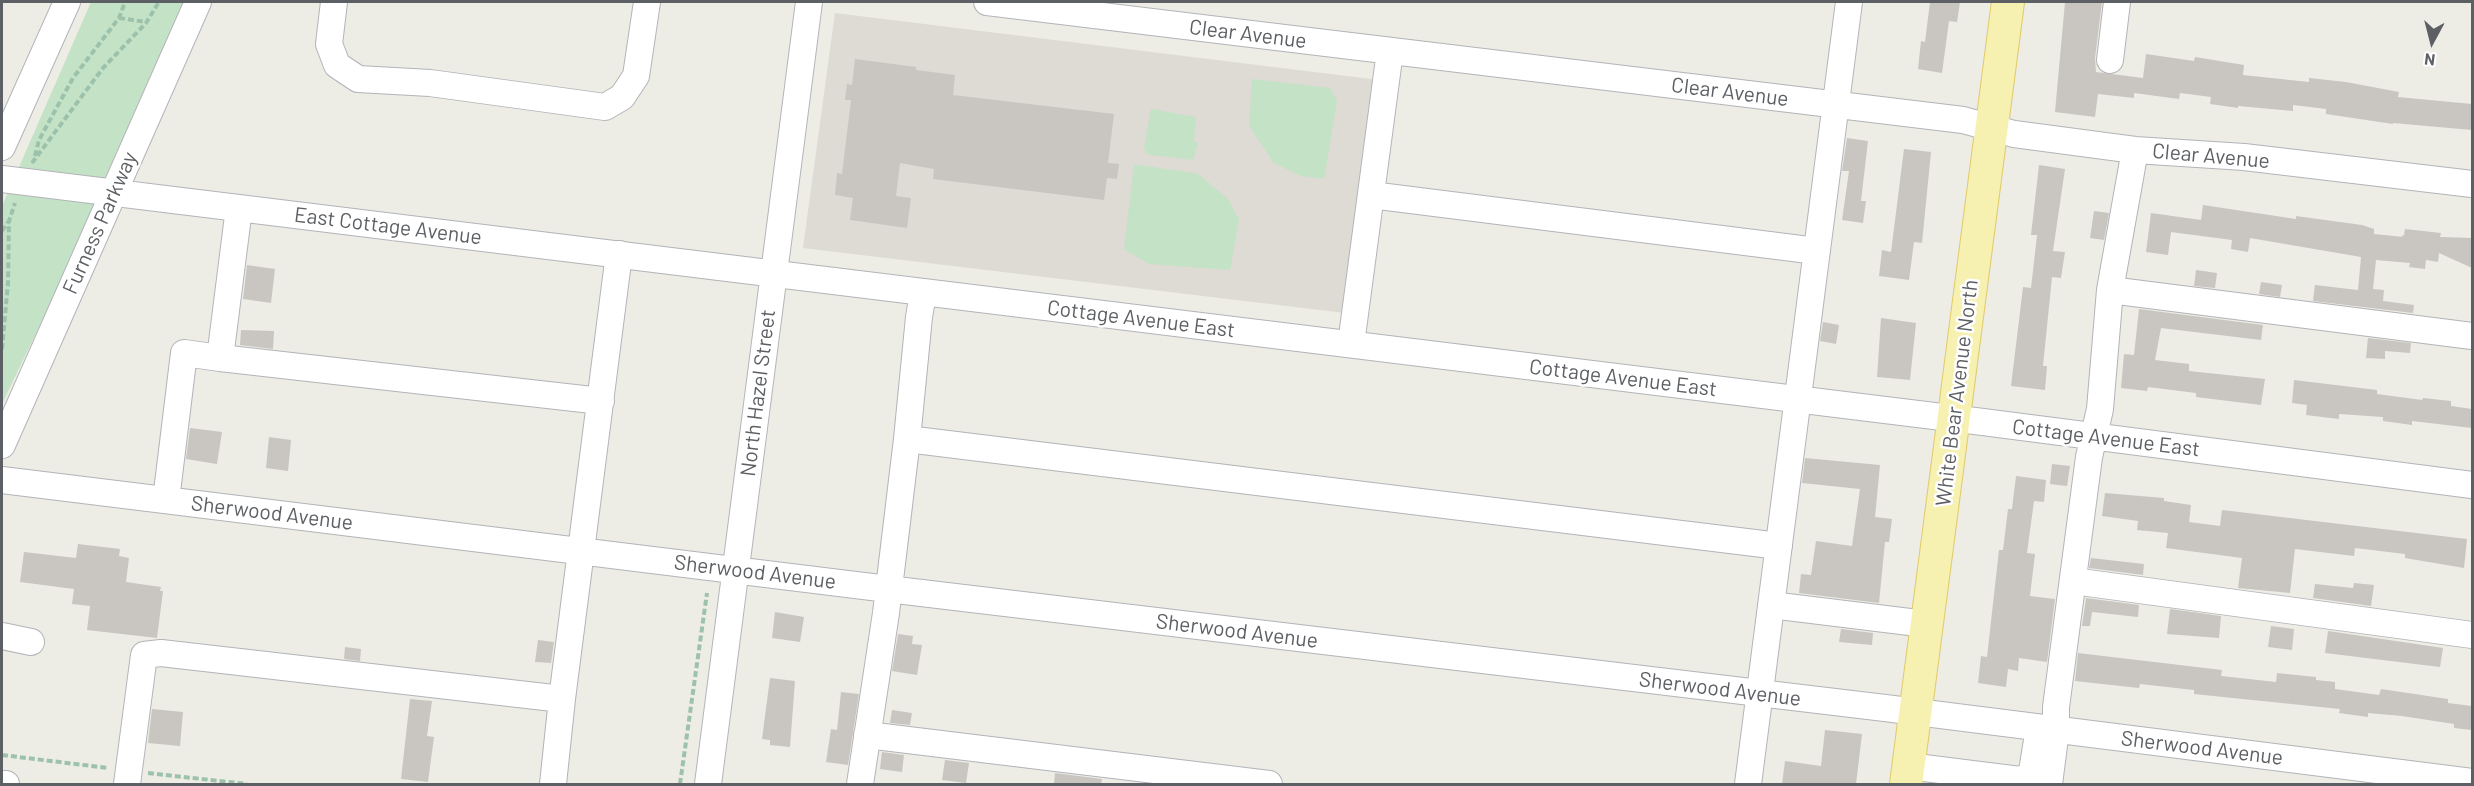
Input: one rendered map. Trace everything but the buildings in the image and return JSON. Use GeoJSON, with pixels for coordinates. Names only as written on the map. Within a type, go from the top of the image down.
{"type":"FeatureCollection","features":[{"type":"Feature","properties":{"kind":"main road","name":"White Bear Avenue North"},"geometry":{"type":"LineString","coordinates":[[1907,776],[2008,2]]}},
{"type":"Feature","properties":{"kind":"street"},"geometry":{"type":"LineString","coordinates":[[2,147],[68,2]]}},
{"type":"Feature","properties":{"kind":"street","name":"Furness Parkway"},"geometry":{"type":"LineString","coordinates":[[2,445],[198,2]]}},
{"type":"Feature","properties":{"kind":"street"},"geometry":{"type":"LineString","coordinates":[[334,2],[329,44],[337,65],[358,79],[430,83],[605,107],[622,97],[636,76],[647,2]]}},
{"type":"Feature","properties":{"kind":"street","name":"North Hazel Street"},"geometry":{"type":"LineString","coordinates":[[708,784],[808,2]]}},
{"type":"Feature","properties":{"kind":"street","name":"Clear Avenue"},"geometry":{"type":"LineString","coordinates":[[987,2],[1961,120],[2014,134],[2135,150],[2244,157],[2472,184]]}},
{"type":"Feature","properties":{"kind":"street"},"geometry":{"type":"LineString","coordinates":[[1748,784],[1838,105],[1849,2]]}},
{"type":"Feature","properties":{"kind":"street"},"geometry":{"type":"LineString","coordinates":[[2110,60],[2117,2]]}},
{"type":"Feature","properties":{"kind":"street"},"geometry":{"type":"LineString","coordinates":[[1351,344],[1390,51]]}},
{"type":"Feature","properties":{"kind":"street"},"geometry":{"type":"LineString","coordinates":[[1907,776],[2020,780],[2029,776],[2056,707],[2089,457],[2100,409],[2110,290],[2135,150]]}},
{"type":"Feature","properties":{"kind":"street","name":"East Cottage Avenue"},"geometry":{"type":"LineString","coordinates":[[2,179],[774,273]]}},
{"type":"Feature","properties":{"kind":"street"},"geometry":{"type":"LineString","coordinates":[[1371,195],[1818,251]]}},
{"type":"Feature","properties":{"kind":"street"},"geometry":{"type":"LineString","coordinates":[[220,358],[239,208]]}},
{"type":"Feature","properties":{"kind":"street"},"geometry":{"type":"LineString","coordinates":[[553,784],[561,699],[619,254]]}},
{"type":"Feature","properties":{"kind":"street","name":"Cottage Avenue East"},"geometry":{"type":"LineString","coordinates":[[774,273],[2472,484]]}},
{"type":"Feature","properties":{"kind":"street"},"geometry":{"type":"LineString","coordinates":[[2110,290],[2472,336]]}},
{"type":"Feature","properties":{"kind":"street"},"geometry":{"type":"LineString","coordinates":[[860,784],[888,589],[923,293]]}},
{"type":"Feature","properties":{"kind":"street"},"geometry":{"type":"LineString","coordinates":[[166,500],[184,353],[601,401]]}},
{"type":"Feature","properties":{"kind":"street"},"geometry":{"type":"LineString","coordinates":[[907,439],[1779,546]]}},
{"type":"Feature","properties":{"kind":"street","name":"Sherwood Avenue"},"geometry":{"type":"LineString","coordinates":[[2,480],[581,552],[1761,693],[2472,782]]}},
{"type":"Feature","properties":{"kind":"street"},"geometry":{"type":"LineString","coordinates":[[2073,581],[2472,635]]}},
{"type":"Feature","properties":{"kind":"street"},"geometry":{"type":"LineString","coordinates":[[1771,605],[1926,624]]}},
{"type":"Feature","properties":{"kind":"street"},"geometry":{"type":"LineString","coordinates":[[2,636],[31,642]]}},
{"type":"Feature","properties":{"kind":"street"},"geometry":{"type":"LineString","coordinates":[[127,784],[144,655],[161,653],[561,699]]}},
{"type":"Feature","properties":{"kind":"street"},"geometry":{"type":"LineString","coordinates":[[2047,729],[2049,784]]}},
{"type":"Feature","properties":{"kind":"street"},"geometry":{"type":"LineString","coordinates":[[867,735],[1269,784]]}},
{"type":"Feature","properties":{"kind":"path"},"geometry":{"type":"LineString","coordinates":[[35,156],[39,140],[73,78],[119,18],[125,2]]}},
{"type":"Feature","properties":{"kind":"path"},"geometry":{"type":"LineString","coordinates":[[119,18],[146,22]]}},
{"type":"Feature","properties":{"kind":"path"},"geometry":{"type":"LineString","coordinates":[[2,231],[9,221]]}},
{"type":"Feature","properties":{"kind":"path"},"geometry":{"type":"LineString","coordinates":[[680,784],[706,593]]}},
{"type":"Feature","properties":{"kind":"shaded area"},"geometry":{"type":"Polygon","coordinates":[[[835,13],[1379,80],[1345,313],[803,248],[835,13]]]}},
{"type":"Feature","properties":{"kind":"green space"},"geometry":{"type":"Polygon","coordinates":[[[91,2],[195,2],[2,404],[2,206],[91,2]]]}},
{"type":"Feature","properties":{"kind":"green space"},"geometry":{"type":"Polygon","coordinates":[[[1252,79],[1330,88],[1337,101],[1324,179],[1301,176],[1274,163],[1249,126],[1252,79]]]}},
{"type":"Feature","properties":{"kind":"green space"},"geometry":{"type":"Polygon","coordinates":[[[1151,109],[1196,117],[1194,142],[1198,143],[1193,160],[1146,153],[1144,147],[1151,109]]]}},
{"type":"Feature","properties":{"kind":"green space"},"geometry":{"type":"Polygon","coordinates":[[[1134,164],[1198,174],[1228,199],[1239,220],[1230,270],[1149,264],[1124,249],[1134,164]]]}}]}
